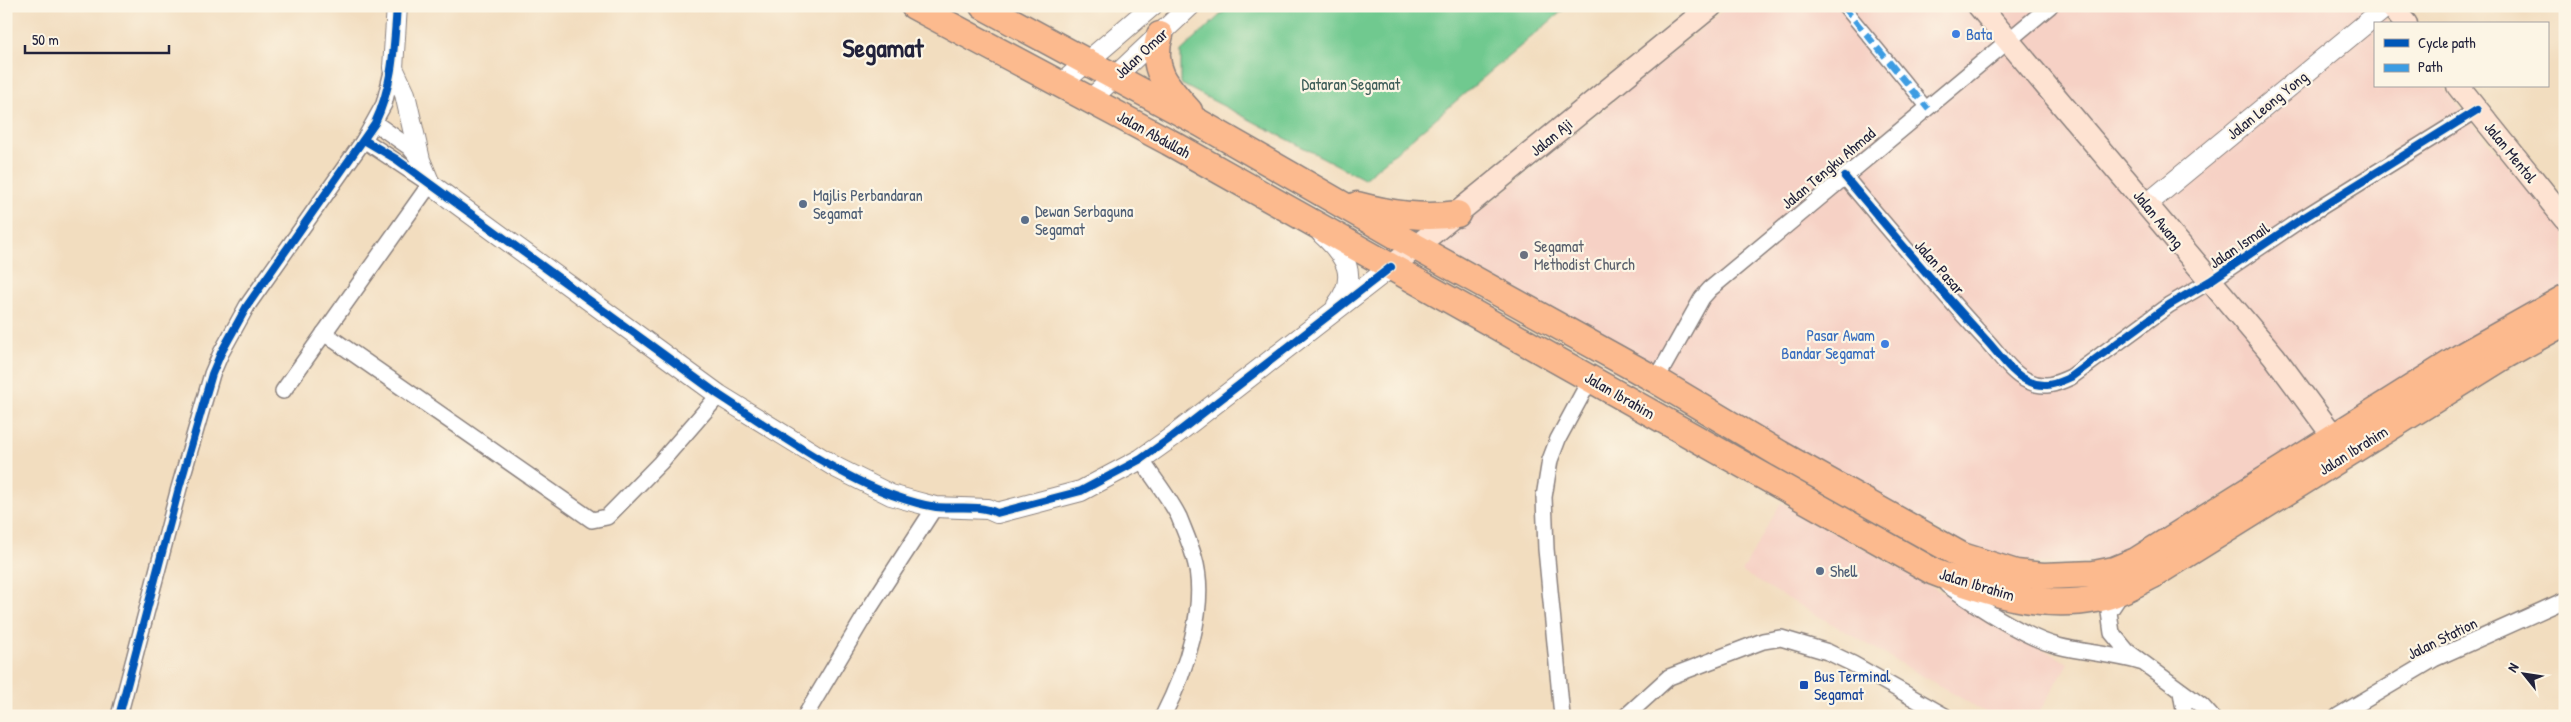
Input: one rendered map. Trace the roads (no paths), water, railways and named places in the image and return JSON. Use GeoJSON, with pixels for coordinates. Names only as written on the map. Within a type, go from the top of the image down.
{"type":"FeatureCollection","features":[{"type":"Feature","properties":{"kind":"highway","name":"Jalan Abdullah"},"geometry":{"type":"LineString","coordinates":[[914,6],[1062,84],[1391,267]]}},
{"type":"Feature","properties":{"kind":"highway","name":"Jalan Abdullah"},"geometry":{"type":"LineString","coordinates":[[983,6],[1200,123],[1416,247]]}},
{"type":"Feature","properties":{"kind":"highway"},"geometry":{"type":"LineString","coordinates":[[1160,35],[1155,55],[1160,74],[1180,101],[1200,123]]}},
{"type":"Feature","properties":{"kind":"highway"},"geometry":{"type":"LineString","coordinates":[[1321,193],[1368,208],[1415,217],[1434,218],[1457,214]]}},
{"type":"Feature","properties":{"kind":"highway","name":"Jalan Ibrahim"},"geometry":{"type":"LineString","coordinates":[[1416,247],[1656,380],[1780,454],[1962,556],[2016,573],[2043,576],[2094,574],[2114,570],[2136,561],[2464,355],[2565,298]]}},
{"type":"Feature","properties":{"kind":"highway","name":"Jalan Ibrahim"},"geometry":{"type":"LineString","coordinates":[[1391,267],[1934,572],[1966,584],[2038,602],[2067,603],[2097,599],[2124,590],[2153,575],[2506,355],[2565,322]]}},
{"type":"Feature","properties":{"kind":"main road","name":"Jalan Aji"},"geometry":{"type":"LineString","coordinates":[[1391,267],[1711,6]]}},
{"type":"Feature","properties":{"kind":"main road","name":"Jalan Awang"},"geometry":{"type":"LineString","coordinates":[[1979,6],[2274,356],[2334,438]]}},
{"type":"Feature","properties":{"kind":"main road"},"geometry":{"type":"LineString","coordinates":[[2389,6],[2404,22]]}},
{"type":"Feature","properties":{"kind":"main road","name":"Jalan Mentol"},"geometry":{"type":"LineString","coordinates":[[2460,88],[2565,218]]}},
{"type":"Feature","properties":{"kind":"street"},"geometry":{"type":"LineString","coordinates":[[119,716],[179,488],[212,374],[221,353],[247,306],[375,123],[384,104],[393,68],[397,6]]}},
{"type":"Feature","properties":{"kind":"street","name":"Jalan Omar"},"geometry":{"type":"LineString","coordinates":[[1062,84],[1086,61],[1152,6]]}},
{"type":"Feature","properties":{"kind":"street","name":"Jalan Omar"},"geometry":{"type":"LineString","coordinates":[[1091,100],[1190,6]]}},
{"type":"Feature","properties":{"kind":"street"},"geometry":{"type":"LineString","coordinates":[[1843,6],[1928,109]]}},
{"type":"Feature","properties":{"kind":"street","name":"Jalan Tengku Ahmad"},"geometry":{"type":"LineString","coordinates":[[1656,380],[1702,298],[2050,6]]}},
{"type":"Feature","properties":{"kind":"street","name":"Jalan Leong Yong"},"geometry":{"type":"LineString","coordinates":[[2147,204],[2389,6]]}},
{"type":"Feature","properties":{"kind":"street"},"geometry":{"type":"LineString","coordinates":[[393,68],[405,94],[420,160],[430,184]]}},
{"type":"Feature","properties":{"kind":"street","name":"Jalan Ismail"},"geometry":{"type":"LineString","coordinates":[[2016,372],[2026,380],[2046,386],[2071,377],[2169,305],[2210,281],[2300,220],[2477,110]]}},
{"type":"Feature","properties":{"kind":"street"},"geometry":{"type":"LineString","coordinates":[[375,123],[403,142],[420,160]]}},
{"type":"Feature","properties":{"kind":"street"},"geometry":{"type":"LineString","coordinates":[[364,140],[430,184],[720,395],[765,425],[867,484],[891,495],[935,507],[988,509],[997,513],[1082,491],[1141,459],[1391,267]]}},
{"type":"Feature","properties":{"kind":"street","name":"Jalan Pasar"},"geometry":{"type":"LineString","coordinates":[[1844,177],[1969,322],[2016,372]]}},
{"type":"Feature","properties":{"kind":"street"},"geometry":{"type":"LineString","coordinates":[[283,391],[430,184]]}},
{"type":"Feature","properties":{"kind":"street"},"geometry":{"type":"LineString","coordinates":[[1308,221],[1340,253],[1348,268],[1348,286],[1328,317]]}},
{"type":"Feature","properties":{"kind":"street"},"geometry":{"type":"LineString","coordinates":[[324,333],[592,520],[607,517],[660,463],[720,395]]}},
{"type":"Feature","properties":{"kind":"street"},"geometry":{"type":"LineString","coordinates":[[1562,716],[1546,548],[1544,497],[1549,466],[1558,438],[1591,378]]}},
{"type":"Feature","properties":{"kind":"street"},"geometry":{"type":"LineString","coordinates":[[1141,459],[1178,515],[1194,557],[1197,572],[1196,611],[1192,640],[1182,674],[1163,716]]}},
{"type":"Feature","properties":{"kind":"street"},"geometry":{"type":"LineString","coordinates":[[805,716],[867,612],[935,507]]}},
{"type":"Feature","properties":{"kind":"street"},"geometry":{"type":"LineString","coordinates":[[1934,572],[1942,582],[1967,599],[2042,640],[2056,646],[2116,655],[2140,662]]}},
{"type":"Feature","properties":{"kind":"street"},"geometry":{"type":"LineString","coordinates":[[2124,590],[2109,612],[2112,634],[2140,662],[2202,706],[2211,716]]}},
{"type":"Feature","properties":{"kind":"street","name":"Jalan Station"},"geometry":{"type":"LineString","coordinates":[[2338,716],[2434,660],[2565,600]]}},
{"type":"Feature","properties":{"kind":"street"},"geometry":{"type":"LineString","coordinates":[[1626,716],[1669,677],[1763,641],[1781,638],[1828,652],[1945,716]]}},
{"type":"Feature","properties":{"kind":"street"},"geometry":{"type":"LineString","coordinates":[[2181,692],[2185,716]]}},
{"type":"Feature","properties":{"kind":"place","name":"Bata"},"geometry":{"type":"Point","coordinates":[1956,34]}},
{"type":"Feature","properties":{"kind":"place","name":"Majlis Perbandaran Segamat"},"geometry":{"type":"Point","coordinates":[803,204]}},
{"type":"Feature","properties":{"kind":"place","name":"Dewan Serbaguna Segamat"},"geometry":{"type":"Point","coordinates":[1025,220]}},
{"type":"Feature","properties":{"kind":"place","name":"Segamat Methodist Church"},"geometry":{"type":"Point","coordinates":[1524,255]}},
{"type":"Feature","properties":{"kind":"place","name":"Pasar Awam Bandar Segamat"},"geometry":{"type":"Point","coordinates":[1885,344]}},
{"type":"Feature","properties":{"kind":"place","name":"Shell"},"geometry":{"type":"Point","coordinates":[1820,571]}},
{"type":"Feature","properties":{"kind":"place","name":"Bus Terminal Segamat"},"geometry":{"type":"Point","coordinates":[1804,685]}},
{"type":"Feature","properties":{"kind":"district","name":"Segamat"},"geometry":{"type":"Point","coordinates":[883,48]}},
{"type":"Feature","properties":{"kind":"park label","name":"Dataran Segamat"},"geometry":{"type":"Point","coordinates":[1351,84]}}]}
